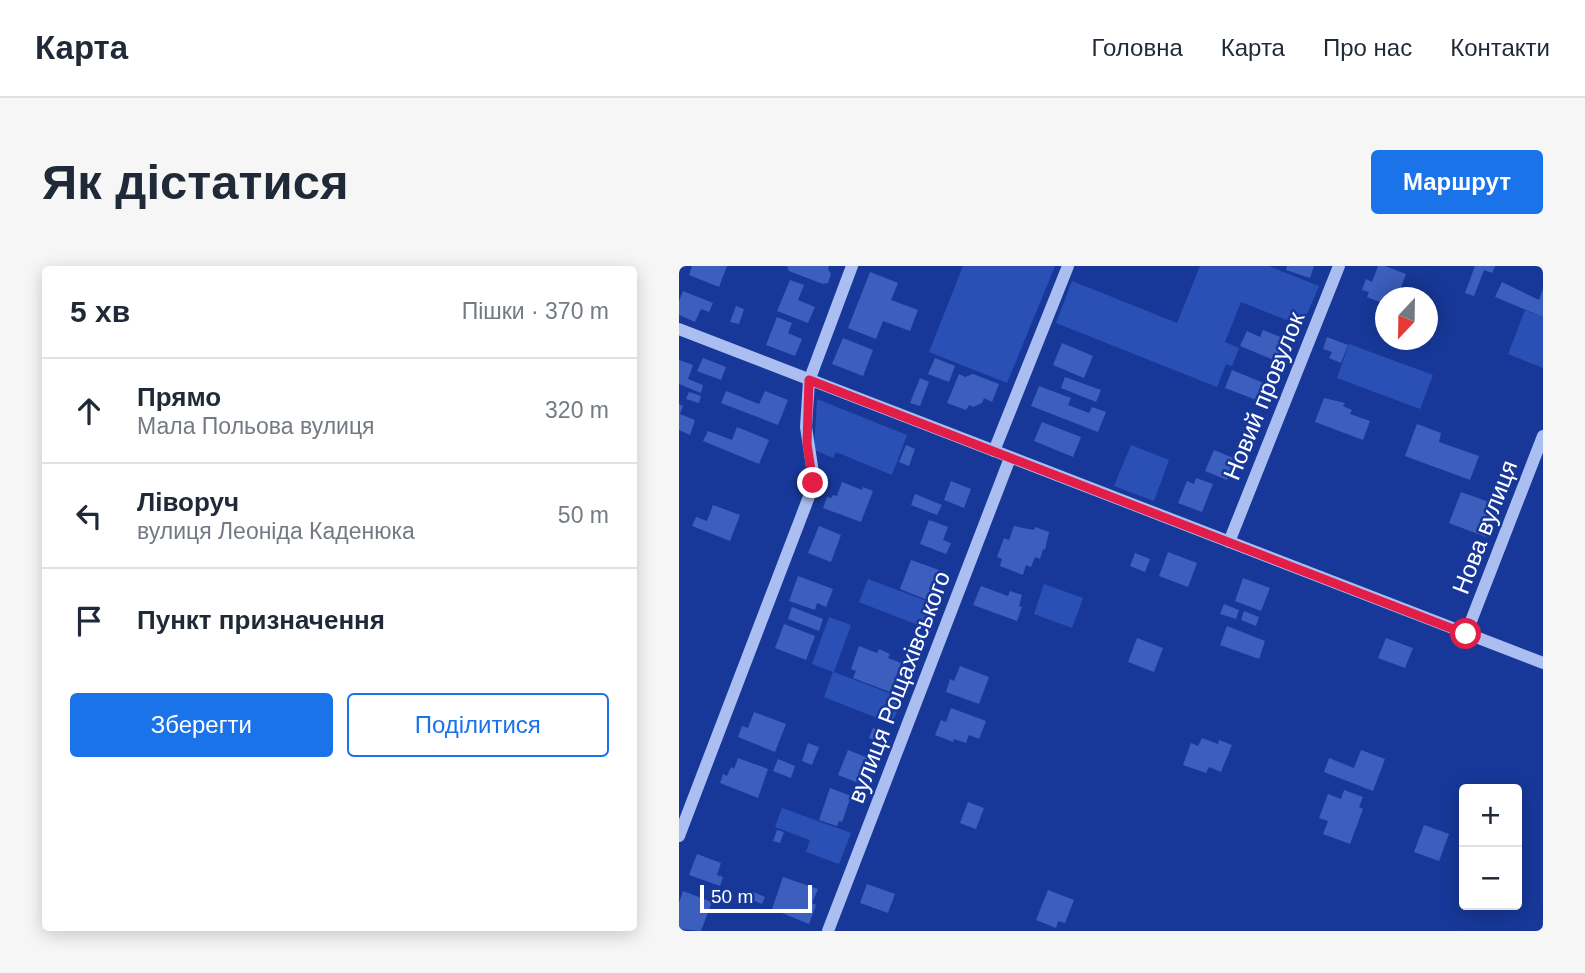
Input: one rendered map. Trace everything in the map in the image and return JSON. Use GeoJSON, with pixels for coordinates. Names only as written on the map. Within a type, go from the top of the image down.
{"type":"FeatureCollection","features":[{"type":"Feature","properties":{"kind":"street"},"geometry":{"type":"LineString","coordinates":[[679,836],[810,494],[813,473],[806,427],[809,380],[852,266]]}},
{"type":"Feature","properties":{"kind":"street"},"geometry":{"type":"LineString","coordinates":[[994,452],[1068,266]]}},
{"type":"Feature","properties":{"kind":"street","name":"Новий провулок"},"geometry":{"type":"LineString","coordinates":[[1229,542],[1339,266]]}},
{"type":"Feature","properties":{"kind":"street"},"geometry":{"type":"LineString","coordinates":[[679,329],[1543,663]]}},
{"type":"Feature","properties":{"kind":"street","name":"Нова вулиця"},"geometry":{"type":"LineString","coordinates":[[1466,634],[1543,436]]}},
{"type":"Feature","properties":{"kind":"street","name":"вулиця Рощахівського"},"geometry":{"type":"LineString","coordinates":[[828,931],[1010,458]]}},
{"type":"Feature","properties":{"kind":"shaded area"},"geometry":{"type":"Polygon","coordinates":[[[963,266],[1055,266],[1007,383],[929,352],[963,266]]]}},
{"type":"Feature","properties":{"kind":"shaded area"},"geometry":{"type":"Polygon","coordinates":[[[1200,266],[1269,266],[1319,286],[1302,326],[1241,302],[1225,342],[1239,348],[1232,366],[1226,364],[1217,387],[1056,323],[1072,281],[1177,323],[1200,266]]]}},
{"type":"Feature","properties":{"kind":"shaded area"},"geometry":{"type":"Polygon","coordinates":[[[1525,310],[1543,317],[1543,368],[1508,354],[1525,310]]]}},
{"type":"Feature","properties":{"kind":"shaded area"},"geometry":{"type":"Polygon","coordinates":[[[1349,344],[1433,375],[1420,409],[1337,378],[1349,344]]]}},
{"type":"Feature","properties":{"kind":"shaded area"},"geometry":{"type":"Polygon","coordinates":[[[817,399],[907,435],[892,475],[836,452],[833,458],[814,450],[817,399]]]}},
{"type":"Feature","properties":{"kind":"shaded area"},"geometry":{"type":"Polygon","coordinates":[[[1131,445],[1169,460],[1154,501],[1114,486],[1131,445]]]}},
{"type":"Feature","properties":{"kind":"shaded area"},"geometry":{"type":"Polygon","coordinates":[[[868,579],[937,605],[928,629],[859,602],[868,579]]]}},
{"type":"Feature","properties":{"kind":"shaded area"},"geometry":{"type":"Polygon","coordinates":[[[1044,584],[1083,598],[1072,628],[1034,614],[1044,584]]]}},
{"type":"Feature","properties":{"kind":"shaded area"},"geometry":{"type":"Polygon","coordinates":[[[829,617],[851,625],[834,672],[902,698],[892,724],[824,697],[833,672],[812,664],[829,617]]]}},
{"type":"Feature","properties":{"kind":"shaded area"},"geometry":{"type":"Polygon","coordinates":[[[782,808],[851,833],[839,864],[806,852],[810,840],[775,827],[782,808]]]}},
{"type":"Feature","properties":{"kind":"building"},"geometry":{"type":"Polygon","coordinates":[[[692,266],[727,266],[719,287],[689,275],[692,266]]]}},
{"type":"Feature","properties":{"kind":"building"},"geometry":{"type":"Polygon","coordinates":[[[787,266],[829,266],[831,274],[828,283],[823,284],[789,271],[787,266]]]}},
{"type":"Feature","properties":{"kind":"building"},"geometry":{"type":"Polygon","coordinates":[[[1287,266],[1314,266],[1310,278],[1286,270],[1287,266]]]}},
{"type":"Feature","properties":{"kind":"building"},"geometry":{"type":"Polygon","coordinates":[[[1378,266],[1406,274],[1401,287],[1375,287],[1375,300],[1367,297],[1369,292],[1362,290],[1366,279],[1372,282],[1378,266]]]}},
{"type":"Feature","properties":{"kind":"building"},"geometry":{"type":"Polygon","coordinates":[[[1475,266],[1495,266],[1492,273],[1484,270],[1474,296],[1465,293],[1475,266]]]}},
{"type":"Feature","properties":{"kind":"building"},"geometry":{"type":"Polygon","coordinates":[[[870,272],[898,283],[891,300],[918,310],[910,331],[883,321],[876,339],[848,328],[870,272]]]}},
{"type":"Feature","properties":{"kind":"building"},"geometry":{"type":"Polygon","coordinates":[[[790,280],[804,285],[798,300],[815,307],[808,323],[777,311],[790,280]]]}},
{"type":"Feature","properties":{"kind":"building"},"geometry":{"type":"Polygon","coordinates":[[[1502,282],[1539,300],[1543,289],[1543,317],[1495,297],[1502,282]]]}},
{"type":"Feature","properties":{"kind":"building"},"geometry":{"type":"Polygon","coordinates":[[[683,291],[713,303],[709,312],[701,309],[695,322],[679,315],[679,301],[683,291]]]}},
{"type":"Feature","properties":{"kind":"building"},"geometry":{"type":"Polygon","coordinates":[[[736,306],[744,309],[739,324],[730,322],[736,306]]]}},
{"type":"Feature","properties":{"kind":"building"},"geometry":{"type":"Polygon","coordinates":[[[777,317],[792,323],[788,333],[802,339],[795,356],[766,345],[777,317]]]}},
{"type":"Feature","properties":{"kind":"building"},"geometry":{"type":"Polygon","coordinates":[[[1263,330],[1285,339],[1276,361],[1240,346],[1247,331],[1260,337],[1263,330]]]}},
{"type":"Feature","properties":{"kind":"building"},"geometry":{"type":"Polygon","coordinates":[[[1327,337],[1348,345],[1341,363],[1329,358],[1332,352],[1323,349],[1327,337]]]}},
{"type":"Feature","properties":{"kind":"building"},"geometry":{"type":"Polygon","coordinates":[[[843,338],[873,350],[863,376],[832,364],[843,338]]]}},
{"type":"Feature","properties":{"kind":"building"},"geometry":{"type":"Polygon","coordinates":[[[1062,343],[1093,356],[1084,378],[1053,365],[1062,343]]]}},
{"type":"Feature","properties":{"kind":"building"},"geometry":{"type":"Polygon","coordinates":[[[703,358],[726,367],[721,380],[697,371],[703,358]]]}},
{"type":"Feature","properties":{"kind":"building"},"geometry":{"type":"Polygon","coordinates":[[[935,358],[955,366],[949,382],[928,374],[935,358]]]}},
{"type":"Feature","properties":{"kind":"building"},"geometry":{"type":"Polygon","coordinates":[[[679,360],[693,365],[688,379],[703,385],[701,393],[679,384],[679,360]]]}},
{"type":"Feature","properties":{"kind":"building"},"geometry":{"type":"Polygon","coordinates":[[[1232,370],[1266,384],[1259,401],[1225,388],[1232,370]]]}},
{"type":"Feature","properties":{"kind":"building"},"geometry":{"type":"Polygon","coordinates":[[[959,374],[965,377],[973,374],[999,384],[992,402],[984,398],[982,403],[973,407],[969,405],[966,410],[947,403],[959,374]]]}},
{"type":"Feature","properties":{"kind":"building"},"geometry":{"type":"Polygon","coordinates":[[[1065,377],[1101,390],[1096,402],[1061,388],[1065,377]]]}},
{"type":"Feature","properties":{"kind":"building"},"geometry":{"type":"Polygon","coordinates":[[[920,378],[929,382],[920,406],[910,403],[920,378]]]}},
{"type":"Feature","properties":{"kind":"building"},"geometry":{"type":"Polygon","coordinates":[[[1039,386],[1071,398],[1068,405],[1089,413],[1092,407],[1106,412],[1098,432],[1031,406],[1039,386]]]}},
{"type":"Feature","properties":{"kind":"building"},"geometry":{"type":"Polygon","coordinates":[[[726,391],[759,404],[765,391],[788,400],[778,425],[721,403],[726,391]]]}},
{"type":"Feature","properties":{"kind":"building"},"geometry":{"type":"Polygon","coordinates":[[[689,392],[701,396],[699,403],[686,399],[689,392]]]}},
{"type":"Feature","properties":{"kind":"building"},"geometry":{"type":"Polygon","coordinates":[[[1324,398],[1345,403],[1343,406],[1352,410],[1350,414],[1370,421],[1363,440],[1315,422],[1324,398]]]}},
{"type":"Feature","properties":{"kind":"building"},"geometry":{"type":"Polygon","coordinates":[[[679,404],[683,406],[680,414],[695,420],[690,435],[679,430],[679,404]]]}},
{"type":"Feature","properties":{"kind":"building"},"geometry":{"type":"Polygon","coordinates":[[[1042,422],[1081,437],[1073,457],[1034,441],[1042,422]]]}},
{"type":"Feature","properties":{"kind":"building"},"geometry":{"type":"Polygon","coordinates":[[[1417,424],[1441,433],[1439,442],[1479,456],[1470,480],[1405,456],[1417,424]]]}},
{"type":"Feature","properties":{"kind":"building"},"geometry":{"type":"Polygon","coordinates":[[[737,427],[769,440],[759,464],[703,441],[708,431],[732,440],[737,427]]]}},
{"type":"Feature","properties":{"kind":"building"},"geometry":{"type":"Polygon","coordinates":[[[906,445],[915,449],[909,466],[899,462],[906,445]]]}},
{"type":"Feature","properties":{"kind":"building"},"geometry":{"type":"Polygon","coordinates":[[[1214,450],[1236,459],[1227,480],[1205,471],[1214,450]]]}},
{"type":"Feature","properties":{"kind":"building"},"geometry":{"type":"Polygon","coordinates":[[[1196,478],[1213,484],[1202,512],[1178,503],[1187,481],[1194,484],[1196,478]]]}},
{"type":"Feature","properties":{"kind":"building"},"geometry":{"type":"Polygon","coordinates":[[[951,481],[971,489],[964,508],[944,500],[951,481]]]}},
{"type":"Feature","properties":{"kind":"building"},"geometry":{"type":"Polygon","coordinates":[[[842,482],[862,490],[863,487],[873,491],[861,522],[823,508],[827,497],[837,496],[842,482]]]}},
{"type":"Feature","properties":{"kind":"building"},"geometry":{"type":"Polygon","coordinates":[[[1461,492],[1492,503],[1487,517],[1492,519],[1486,537],[1449,523],[1461,492]]]}},
{"type":"Feature","properties":{"kind":"building"},"geometry":{"type":"Polygon","coordinates":[[[915,494],[942,505],[937,515],[911,505],[915,494]]]}},
{"type":"Feature","properties":{"kind":"building"},"geometry":{"type":"Polygon","coordinates":[[[713,505],[740,515],[730,541],[692,526],[696,517],[707,521],[713,505]]]}},
{"type":"Feature","properties":{"kind":"building"},"geometry":{"type":"Polygon","coordinates":[[[929,520],[948,527],[943,540],[951,543],[946,554],[920,544],[929,520]]]}},
{"type":"Feature","properties":{"kind":"building"},"geometry":{"type":"Polygon","coordinates":[[[819,526],[841,535],[831,562],[808,553],[819,526]]]}},
{"type":"Feature","properties":{"kind":"building"},"geometry":{"type":"Polygon","coordinates":[[[1014,526],[1034,530],[1035,527],[1049,532],[1040,559],[1035,557],[1031,567],[1026,565],[1023,575],[1000,566],[1002,559],[997,557],[1004,538],[1009,540],[1014,526]]]}},
{"type":"Feature","properties":{"kind":"building"},"geometry":{"type":"Polygon","coordinates":[[[1168,552],[1197,563],[1188,587],[1159,576],[1168,552]]]}},
{"type":"Feature","properties":{"kind":"building"},"geometry":{"type":"Polygon","coordinates":[[[1135,553],[1150,559],[1145,572],[1130,566],[1135,553]]]}},
{"type":"Feature","properties":{"kind":"building"},"geometry":{"type":"Polygon","coordinates":[[[911,560],[939,570],[927,600],[900,589],[911,560]]]}},
{"type":"Feature","properties":{"kind":"building"},"geometry":{"type":"Polygon","coordinates":[[[798,576],[833,589],[826,607],[817,603],[815,610],[789,601],[798,576]]]}},
{"type":"Feature","properties":{"kind":"building"},"geometry":{"type":"Polygon","coordinates":[[[1243,578],[1270,588],[1261,611],[1235,601],[1243,578]]]}},
{"type":"Feature","properties":{"kind":"building"},"geometry":{"type":"Polygon","coordinates":[[[981,586],[1008,596],[1010,591],[1022,595],[1019,606],[1022,607],[1017,621],[973,605],[981,586]]]}},
{"type":"Feature","properties":{"kind":"building"},"geometry":{"type":"Polygon","coordinates":[[[1224,604],[1239,610],[1236,619],[1220,614],[1224,604]]]}},
{"type":"Feature","properties":{"kind":"building"},"geometry":{"type":"Polygon","coordinates":[[[792,607],[823,619],[819,631],[788,619],[792,607]]]}},
{"type":"Feature","properties":{"kind":"building"},"geometry":{"type":"Polygon","coordinates":[[[1244,611],[1259,617],[1256,626],[1241,620],[1244,611]]]}},
{"type":"Feature","properties":{"kind":"building"},"geometry":{"type":"Polygon","coordinates":[[[784,624],[815,636],[806,660],[775,648],[784,624]]]}},
{"type":"Feature","properties":{"kind":"building"},"geometry":{"type":"Polygon","coordinates":[[[1227,626],[1265,641],[1259,659],[1220,645],[1227,626]]]}},
{"type":"Feature","properties":{"kind":"building"},"geometry":{"type":"Polygon","coordinates":[[[1137,638],[1163,648],[1154,672],[1128,662],[1137,638]]]}},
{"type":"Feature","properties":{"kind":"building"},"geometry":{"type":"Polygon","coordinates":[[[1386,638],[1413,648],[1405,668],[1378,658],[1386,638]]]}},
{"type":"Feature","properties":{"kind":"building"},"geometry":{"type":"Polygon","coordinates":[[[859,646],[877,653],[879,649],[890,654],[888,658],[901,663],[890,692],[853,678],[856,671],[851,669],[859,646]]]}},
{"type":"Feature","properties":{"kind":"building"},"geometry":{"type":"Polygon","coordinates":[[[960,666],[989,677],[979,704],[946,692],[950,679],[954,681],[960,666]]]}},
{"type":"Feature","properties":{"kind":"building"},"geometry":{"type":"Polygon","coordinates":[[[951,708],[986,721],[979,739],[969,735],[966,743],[954,739],[953,742],[935,735],[941,720],[946,722],[951,708]]]}},
{"type":"Feature","properties":{"kind":"building"},"geometry":{"type":"Polygon","coordinates":[[[754,712],[786,724],[775,752],[738,737],[742,726],[748,728],[754,712]]]}},
{"type":"Feature","properties":{"kind":"building"},"geometry":{"type":"Polygon","coordinates":[[[873,728],[888,733],[884,744],[869,738],[873,728]]]}},
{"type":"Feature","properties":{"kind":"building"},"geometry":{"type":"Polygon","coordinates":[[[1202,738],[1218,744],[1219,740],[1232,745],[1221,772],[1209,767],[1206,773],[1183,765],[1191,743],[1198,746],[1202,738]]]}},
{"type":"Feature","properties":{"kind":"building"},"geometry":{"type":"Polygon","coordinates":[[[808,743],[819,747],[812,765],[802,761],[808,743]]]}},
{"type":"Feature","properties":{"kind":"building"},"geometry":{"type":"Polygon","coordinates":[[[848,750],[871,759],[868,767],[873,768],[870,776],[864,774],[861,784],[838,775],[848,750]]]}},
{"type":"Feature","properties":{"kind":"building"},"geometry":{"type":"Polygon","coordinates":[[[1361,750],[1385,759],[1373,791],[1324,772],[1329,758],[1354,768],[1361,750]]]}},
{"type":"Feature","properties":{"kind":"building"},"geometry":{"type":"Polygon","coordinates":[[[738,758],[768,769],[758,798],[720,783],[723,774],[727,776],[731,767],[734,769],[738,758]]]}},
{"type":"Feature","properties":{"kind":"building"},"geometry":{"type":"Polygon","coordinates":[[[778,759],[795,766],[791,778],[773,771],[778,759]]]}},
{"type":"Feature","properties":{"kind":"building"},"geometry":{"type":"Polygon","coordinates":[[[830,788],[851,796],[842,822],[839,821],[837,826],[819,820],[830,788]]]}},
{"type":"Feature","properties":{"kind":"building"},"geometry":{"type":"Polygon","coordinates":[[[1344,790],[1363,797],[1359,807],[1363,809],[1350,844],[1323,834],[1328,821],[1319,818],[1328,794],[1341,799],[1344,790]]]}},
{"type":"Feature","properties":{"kind":"building"},"geometry":{"type":"Polygon","coordinates":[[[968,802],[984,808],[976,829],[960,823],[968,802]]]}},
{"type":"Feature","properties":{"kind":"building"},"geometry":{"type":"Polygon","coordinates":[[[1424,825],[1449,834],[1439,861],[1414,852],[1424,825]]]}},
{"type":"Feature","properties":{"kind":"building"},"geometry":{"type":"Polygon","coordinates":[[[777,830],[784,832],[780,843],[773,841],[777,830]]]}},
{"type":"Feature","properties":{"kind":"building"},"geometry":{"type":"Polygon","coordinates":[[[697,854],[721,863],[717,875],[723,877],[720,886],[689,875],[697,854]]]}},
{"type":"Feature","properties":{"kind":"building"},"geometry":{"type":"Polygon","coordinates":[[[783,877],[818,889],[812,903],[816,905],[809,924],[772,909],[783,877]]]}},
{"type":"Feature","properties":{"kind":"building"},"geometry":{"type":"Polygon","coordinates":[[[867,884],[895,894],[888,913],[860,903],[867,884]]]}},
{"type":"Feature","properties":{"kind":"building"},"geometry":{"type":"Polygon","coordinates":[[[1048,890],[1074,900],[1065,923],[1058,921],[1056,928],[1036,920],[1048,890]]]}},
{"type":"Feature","properties":{"kind":"building"},"geometry":{"type":"Polygon","coordinates":[[[683,891],[712,902],[701,931],[679,929],[679,903],[683,891]]]}},
{"type":"Feature","properties":{"kind":"building"},"geometry":{"type":"Polygon","coordinates":[[[753,892],[765,897],[762,904],[750,899],[753,892]]]}},
{"type":"Feature","properties":{"kind":"route"},"geometry":{"type":"LineString","coordinates":[[813,483],[806,427],[809,380],[1466,634]]}}]}
